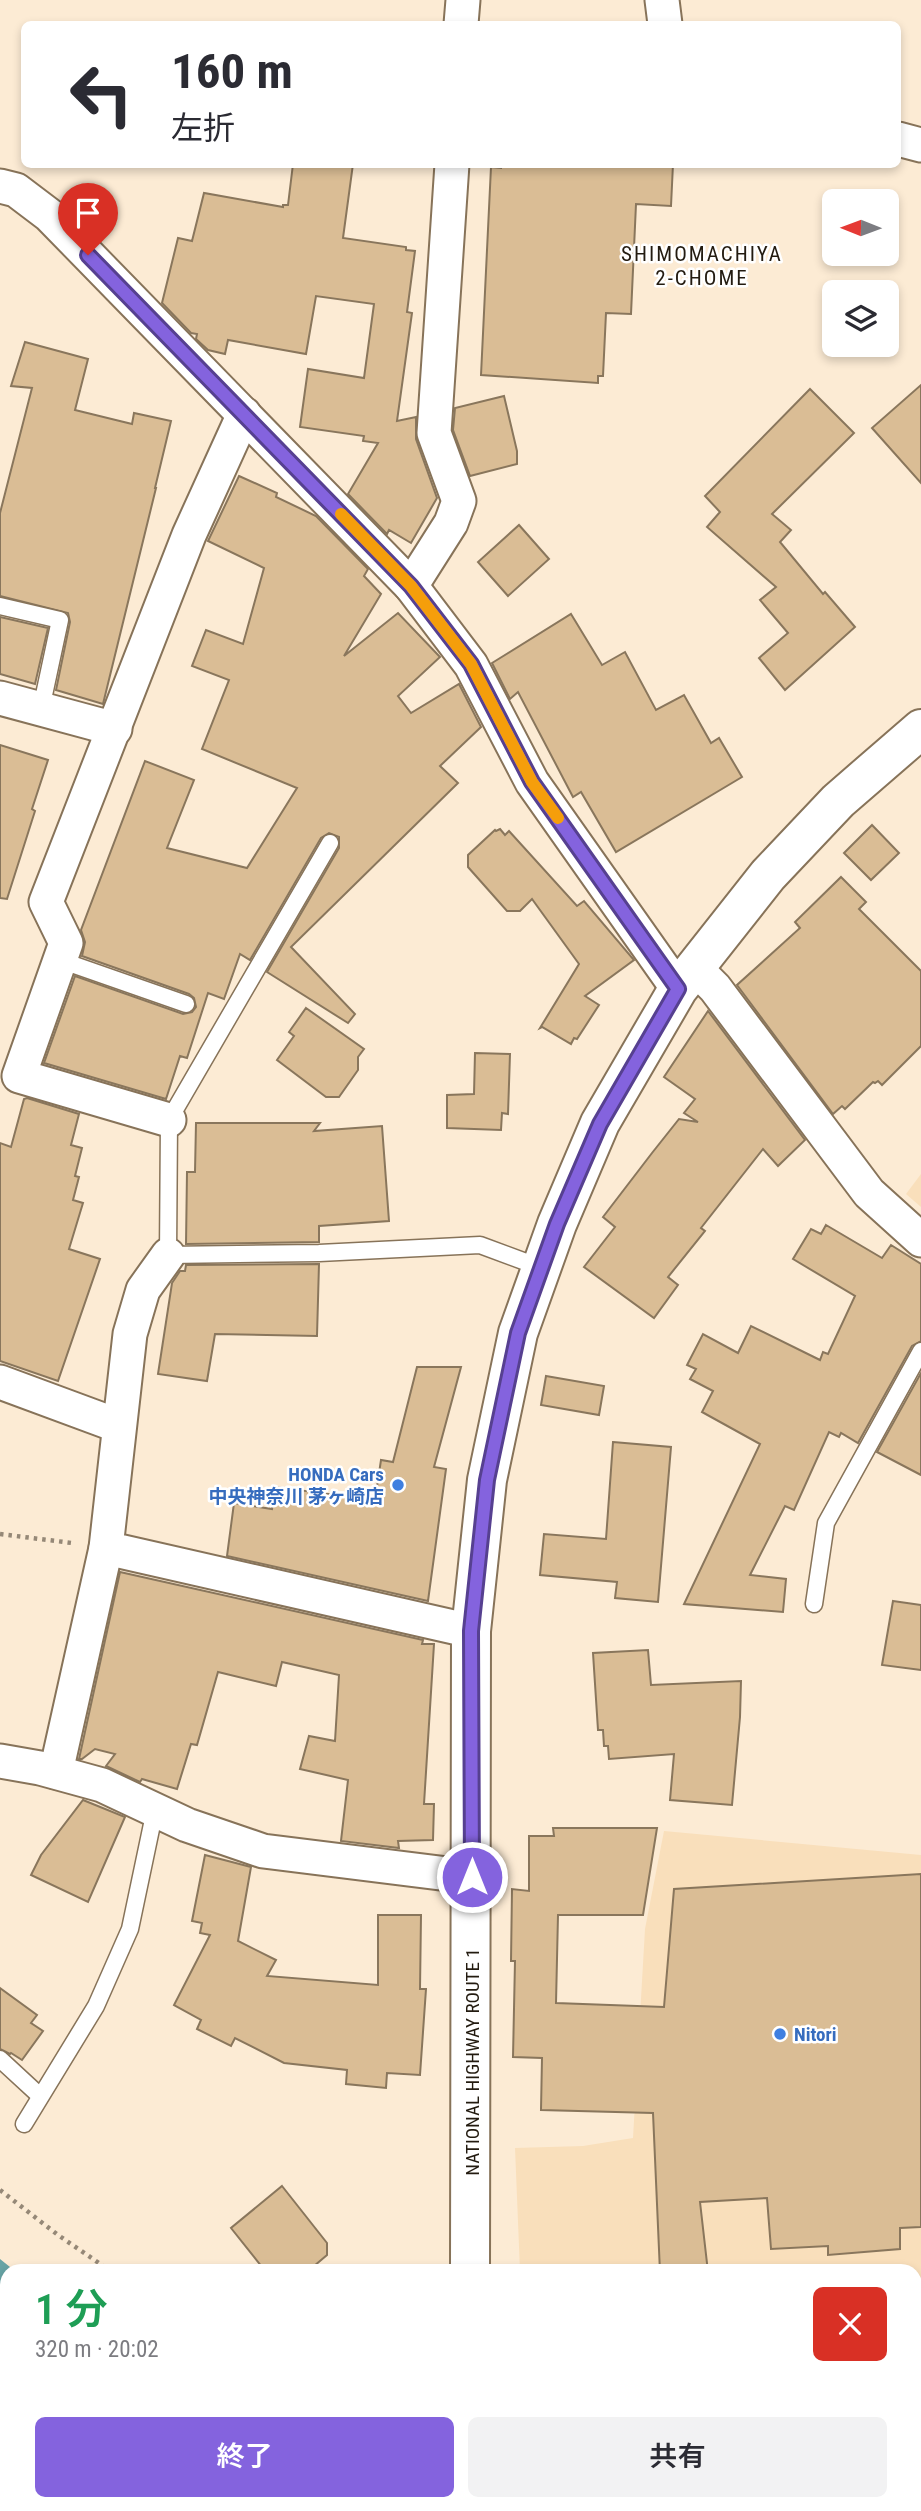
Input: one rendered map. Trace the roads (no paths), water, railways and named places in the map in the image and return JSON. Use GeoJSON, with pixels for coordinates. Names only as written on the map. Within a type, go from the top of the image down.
{"type":"FeatureCollection","features":[{"type":"Feature","properties":{"kind":"highway","name":"NATIONAL HIGHWAY ROUTE 1"},"geometry":{"type":"LineString","coordinates":[[470,2264],[471,1631],[487,1480],[518,1333],[557,1224],[600,1124],[686,978],[768,875],[838,801],[921,729]]}},
{"type":"Feature","properties":{"kind":"street"},"geometry":{"type":"LineString","coordinates":[[461,21],[463,0]]}},
{"type":"Feature","properties":{"kind":"street"},"geometry":{"type":"LineString","coordinates":[[662,0],[665,21]]}},
{"type":"Feature","properties":{"kind":"street"},"geometry":{"type":"LineString","coordinates":[[901,140],[921,145]]}},
{"type":"Feature","properties":{"kind":"street"},"geometry":{"type":"LineString","coordinates":[[411,586],[451,523],[459,501],[434,433],[452,168]]}},
{"type":"Feature","properties":{"kind":"street"},"geometry":{"type":"LineString","coordinates":[[0,186],[16,190],[49,215],[411,586],[471,664],[532,782],[686,978],[715,988],[869,1193],[921,1240]]}},
{"type":"Feature","properties":{"kind":"street"},"geometry":{"type":"LineString","coordinates":[[169,1120],[19,1076],[66,943],[46,902],[189,535],[244,414]]}},
{"type":"Feature","properties":{"kind":"street"},"geometry":{"type":"LineString","coordinates":[[0,698],[115,729]]}},
{"type":"Feature","properties":{"kind":"street"},"geometry":{"type":"LineString","coordinates":[[56,1772],[106,1548],[130,1334],[143,1290],[168,1255]]}},
{"type":"Feature","properties":{"kind":"street"},"geometry":{"type":"LineString","coordinates":[[0,1382],[119,1426]]}},
{"type":"Feature","properties":{"kind":"street"},"geometry":{"type":"LineString","coordinates":[[106,1548],[471,1631]]}},
{"type":"Feature","properties":{"kind":"street"},"geometry":{"type":"LineString","coordinates":[[0,1761],[56,1772],[102,1785],[187,1825],[263,1851],[472,1877]]}},
{"type":"Feature","properties":{"kind":"lane"},"geometry":{"type":"LineString","coordinates":[[0,607],[60,620],[41,709]]}},
{"type":"Feature","properties":{"kind":"lane"},"geometry":{"type":"LineString","coordinates":[[330,843],[169,1120],[168,1255],[319,1253],[480,1245],[542,1268]]}},
{"type":"Feature","properties":{"kind":"lane"},"geometry":{"type":"LineString","coordinates":[[60,960],[186,1004]]}},
{"type":"Feature","properties":{"kind":"lane"},"geometry":{"type":"LineString","coordinates":[[814,1604],[826,1523],[921,1351]]}},
{"type":"Feature","properties":{"kind":"lane"},"geometry":{"type":"LineString","coordinates":[[24,2124],[96,2006],[130,1929],[155,1810]]}},
{"type":"Feature","properties":{"kind":"lane"},"geometry":{"type":"LineString","coordinates":[[0,2059],[40,2096]]}},
{"type":"Feature","properties":{"kind":"place","name":"HONDA Cars 中央神奈川 茅ヶ崎店"},"geometry":{"type":"Point","coordinates":[398,1485]}},
{"type":"Feature","properties":{"kind":"place","name":"Nitori"},"geometry":{"type":"Point","coordinates":[780,2034]}},
{"type":"Feature","properties":{"kind":"district","name":"SHIMOMACHIYA 2-CHOME"},"geometry":{"type":"Point","coordinates":[702,266]}}]}
